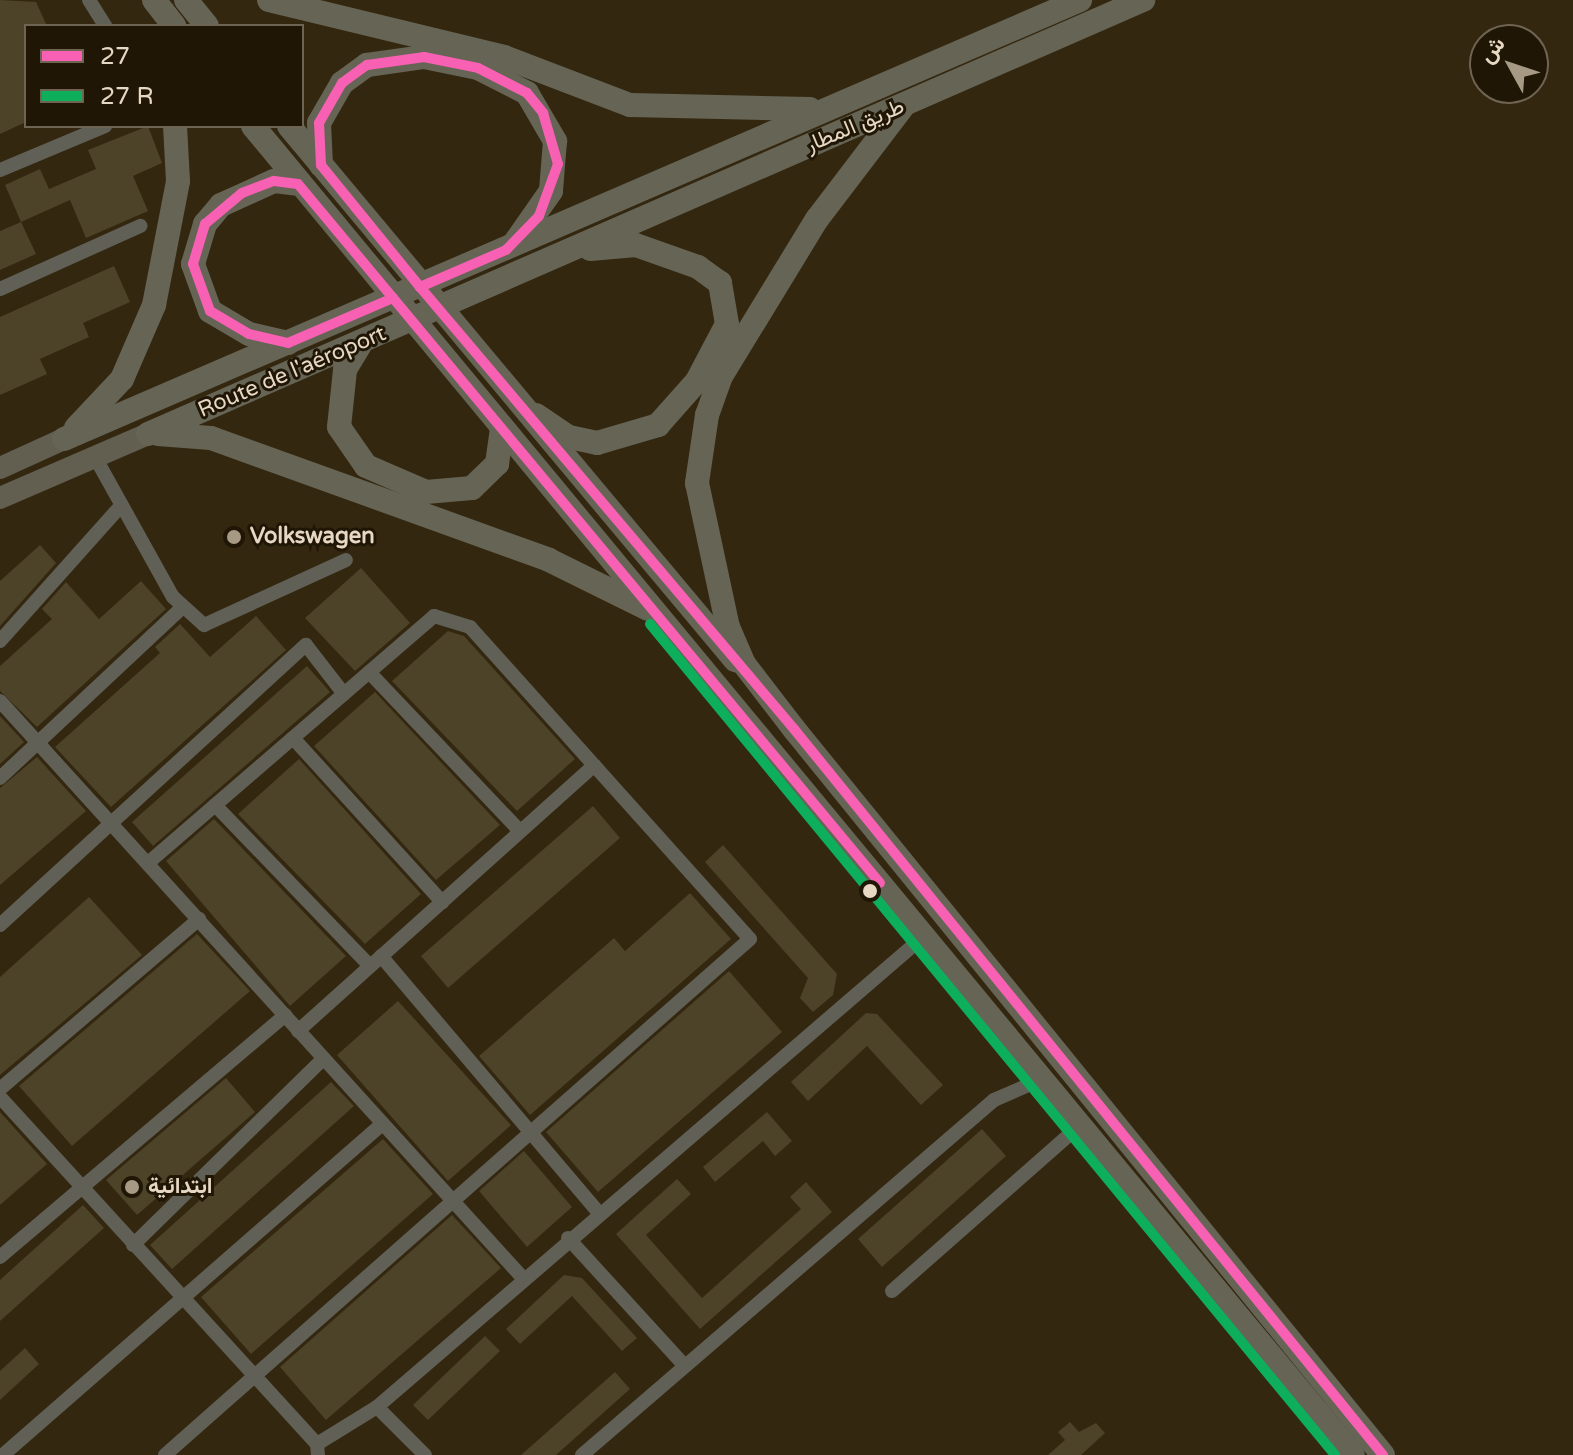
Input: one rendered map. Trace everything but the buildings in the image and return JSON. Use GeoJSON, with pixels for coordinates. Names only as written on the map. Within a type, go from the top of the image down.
{"type":"FeatureCollection","features":[{"type":"Feature","properties":{"kind":"highway"},"geometry":{"type":"LineString","coordinates":[[143,0],[151,24]]}},
{"type":"Feature","properties":{"kind":"highway"},"geometry":{"type":"LineString","coordinates":[[154,0],[172,24]]}},
{"type":"Feature","properties":{"kind":"highway"},"geometry":{"type":"LineString","coordinates":[[186,0],[205,24]]}},
{"type":"Feature","properties":{"kind":"highway"},"geometry":{"type":"LineString","coordinates":[[269,0],[478,49],[630,105],[820,109]]}},
{"type":"Feature","properties":{"kind":"highway","name":"طريق المطار"},"geometry":{"type":"LineString","coordinates":[[506,250],[820,109],[1080,0]]}},
{"type":"Feature","properties":{"kind":"highway","name":"طريق المطار"},"geometry":{"type":"LineString","coordinates":[[567,251],[1143,0]]}},
{"type":"Feature","properties":{"kind":"highway"},"geometry":{"type":"LineString","coordinates":[[321,165],[319,123],[342,83],[367,65],[424,57],[505,80],[543,113],[558,164],[539,216],[506,250]]}},
{"type":"Feature","properties":{"kind":"highway"},"geometry":{"type":"LineString","coordinates":[[912,70],[914,101],[836,190],[739,345],[701,444],[701,527],[728,627],[744,664],[794,729],[1367,1452]]}},
{"type":"Feature","properties":{"kind":"highway"},"geometry":{"type":"LineString","coordinates":[[64,439],[122,379],[142,340],[171,238],[175,128]]}},
{"type":"Feature","properties":{"kind":"highway"},"geometry":{"type":"LineString","coordinates":[[255,128],[426,339],[661,615],[1040,1080],[1367,1452]]}},
{"type":"Feature","properties":{"kind":"highway"},"geometry":{"type":"LineString","coordinates":[[291,128],[507,393],[794,729]]}},
{"type":"Feature","properties":{"kind":"highway"},"geometry":{"type":"LineString","coordinates":[[288,343],[249,334],[210,311],[193,264],[205,224],[221,205],[261,185],[298,184]]}},
{"type":"Feature","properties":{"kind":"highway"},"geometry":{"type":"LineString","coordinates":[[507,393],[569,437],[629,438],[676,408],[727,324],[720,283],[667,251],[636,245],[567,251]]}},
{"type":"Feature","properties":{"kind":"highway","name":"Route de l'aéroport"},"geometry":{"type":"LineString","coordinates":[[64,439],[506,250]]}},
{"type":"Feature","properties":{"kind":"highway","name":"Route de l'aéroport"},"geometry":{"type":"LineString","coordinates":[[148,434],[567,251]]}},
{"type":"Feature","properties":{"kind":"highway"},"geometry":{"type":"LineString","coordinates":[[361,343],[345,370],[339,427],[366,466],[426,492],[472,488],[497,464],[502,429]]}},
{"type":"Feature","properties":{"kind":"highway"},"geometry":{"type":"LineString","coordinates":[[236,365],[248,391]]}},
{"type":"Feature","properties":{"kind":"highway"},"geometry":{"type":"LineString","coordinates":[[148,434],[211,438],[549,560],[661,615]]}},
{"type":"Feature","properties":{"kind":"main road"},"geometry":{"type":"LineString","coordinates":[[0,498],[148,434]]}},
{"type":"Feature","properties":{"kind":"main road"},"geometry":{"type":"LineString","coordinates":[[0,468],[64,439]]}},
{"type":"Feature","properties":{"kind":"street"},"geometry":{"type":"LineString","coordinates":[[89,0],[104,24]]}},
{"type":"Feature","properties":{"kind":"street"},"geometry":{"type":"LineString","coordinates":[[0,170],[100,128]]}},
{"type":"Feature","properties":{"kind":"street"},"geometry":{"type":"LineString","coordinates":[[0,289],[140,226]]}},
{"type":"Feature","properties":{"kind":"street"},"geometry":{"type":"LineString","coordinates":[[95,457],[118,509],[183,607],[204,625],[346,560]]}},
{"type":"Feature","properties":{"kind":"street"},"geometry":{"type":"LineString","coordinates":[[0,641],[118,509]]}},
{"type":"Feature","properties":{"kind":"street"},"geometry":{"type":"LineString","coordinates":[[0,778],[183,607]]}},
{"type":"Feature","properties":{"kind":"street"},"geometry":{"type":"LineString","coordinates":[[148,863],[434,616],[470,627],[750,939],[448,1202],[165,1455]]}},
{"type":"Feature","properties":{"kind":"street"},"geometry":{"type":"LineString","coordinates":[[0,925],[306,645],[344,694]]}},
{"type":"Feature","properties":{"kind":"street"},"geometry":{"type":"LineString","coordinates":[[369,672],[520,831]]}},
{"type":"Feature","properties":{"kind":"street"},"geometry":{"type":"LineString","coordinates":[[0,701],[285,1015],[448,1202],[522,1277]]}},
{"type":"Feature","properties":{"kind":"street"},"geometry":{"type":"LineString","coordinates":[[293,738],[442,902]]}},
{"type":"Feature","properties":{"kind":"street"},"geometry":{"type":"LineString","coordinates":[[298,1031],[594,765]]}},
{"type":"Feature","properties":{"kind":"street"},"geometry":{"type":"LineString","coordinates":[[215,805],[376,961],[598,1212]]}},
{"type":"Feature","properties":{"kind":"street"},"geometry":{"type":"LineString","coordinates":[[0,1089],[199,919]]}},
{"type":"Feature","properties":{"kind":"street"},"geometry":{"type":"LineString","coordinates":[[0,1097],[250,1379],[317,1450],[377,1407],[522,1277],[923,937]]}},
{"type":"Feature","properties":{"kind":"street"},"geometry":{"type":"LineString","coordinates":[[0,1257],[285,1015]]}},
{"type":"Feature","properties":{"kind":"street"},"geometry":{"type":"LineString","coordinates":[[133,1245],[323,1059]]}},
{"type":"Feature","properties":{"kind":"street"},"geometry":{"type":"LineString","coordinates":[[582,1455],[994,1100],[1040,1080]]}},
{"type":"Feature","properties":{"kind":"street"},"geometry":{"type":"LineString","coordinates":[[3,1455],[183,1302],[381,1125]]}},
{"type":"Feature","properties":{"kind":"street"},"geometry":{"type":"LineString","coordinates":[[892,1291],[1080,1125]]}},
{"type":"Feature","properties":{"kind":"street"},"geometry":{"type":"LineString","coordinates":[[568,1238],[685,1366]]}},
{"type":"Feature","properties":{"kind":"street"},"geometry":{"type":"LineString","coordinates":[[377,1407],[425,1455]]}},
{"type":"Feature","properties":{"kind":"transit line","name":"27"},"geometry":{"type":"LineString","coordinates":[[424,57],[478,68],[527,93],[543,113],[558,164],[539,216],[506,250],[420,287],[321,165],[319,123],[342,83],[367,65],[424,57]]}},
{"type":"Feature","properties":{"kind":"transit line","name":"27"},"geometry":{"type":"LineString","coordinates":[[274,181],[298,184],[393,298],[288,343],[249,334],[210,311],[193,264],[205,224],[242,193],[274,181]]}},
{"type":"Feature","properties":{"kind":"transit line","name":"27"},"geometry":{"type":"LineString","coordinates":[[420,287],[794,729],[1383,1455]]}},
{"type":"Feature","properties":{"kind":"transit line","name":"27"},"geometry":{"type":"LineString","coordinates":[[393,298],[880,883]]}},
{"type":"Feature","properties":{"kind":"transit line"},"geometry":{"type":"LineString","coordinates":[[650,624],[1335,1455]]}},
{"type":"Feature","properties":{"kind":"place","name":"Volkswagen"},"geometry":{"type":"Point","coordinates":[234,537]}},
{"type":"Feature","properties":{"kind":"place","name":"ابتدائية"},"geometry":{"type":"Point","coordinates":[132,1187]}}]}
